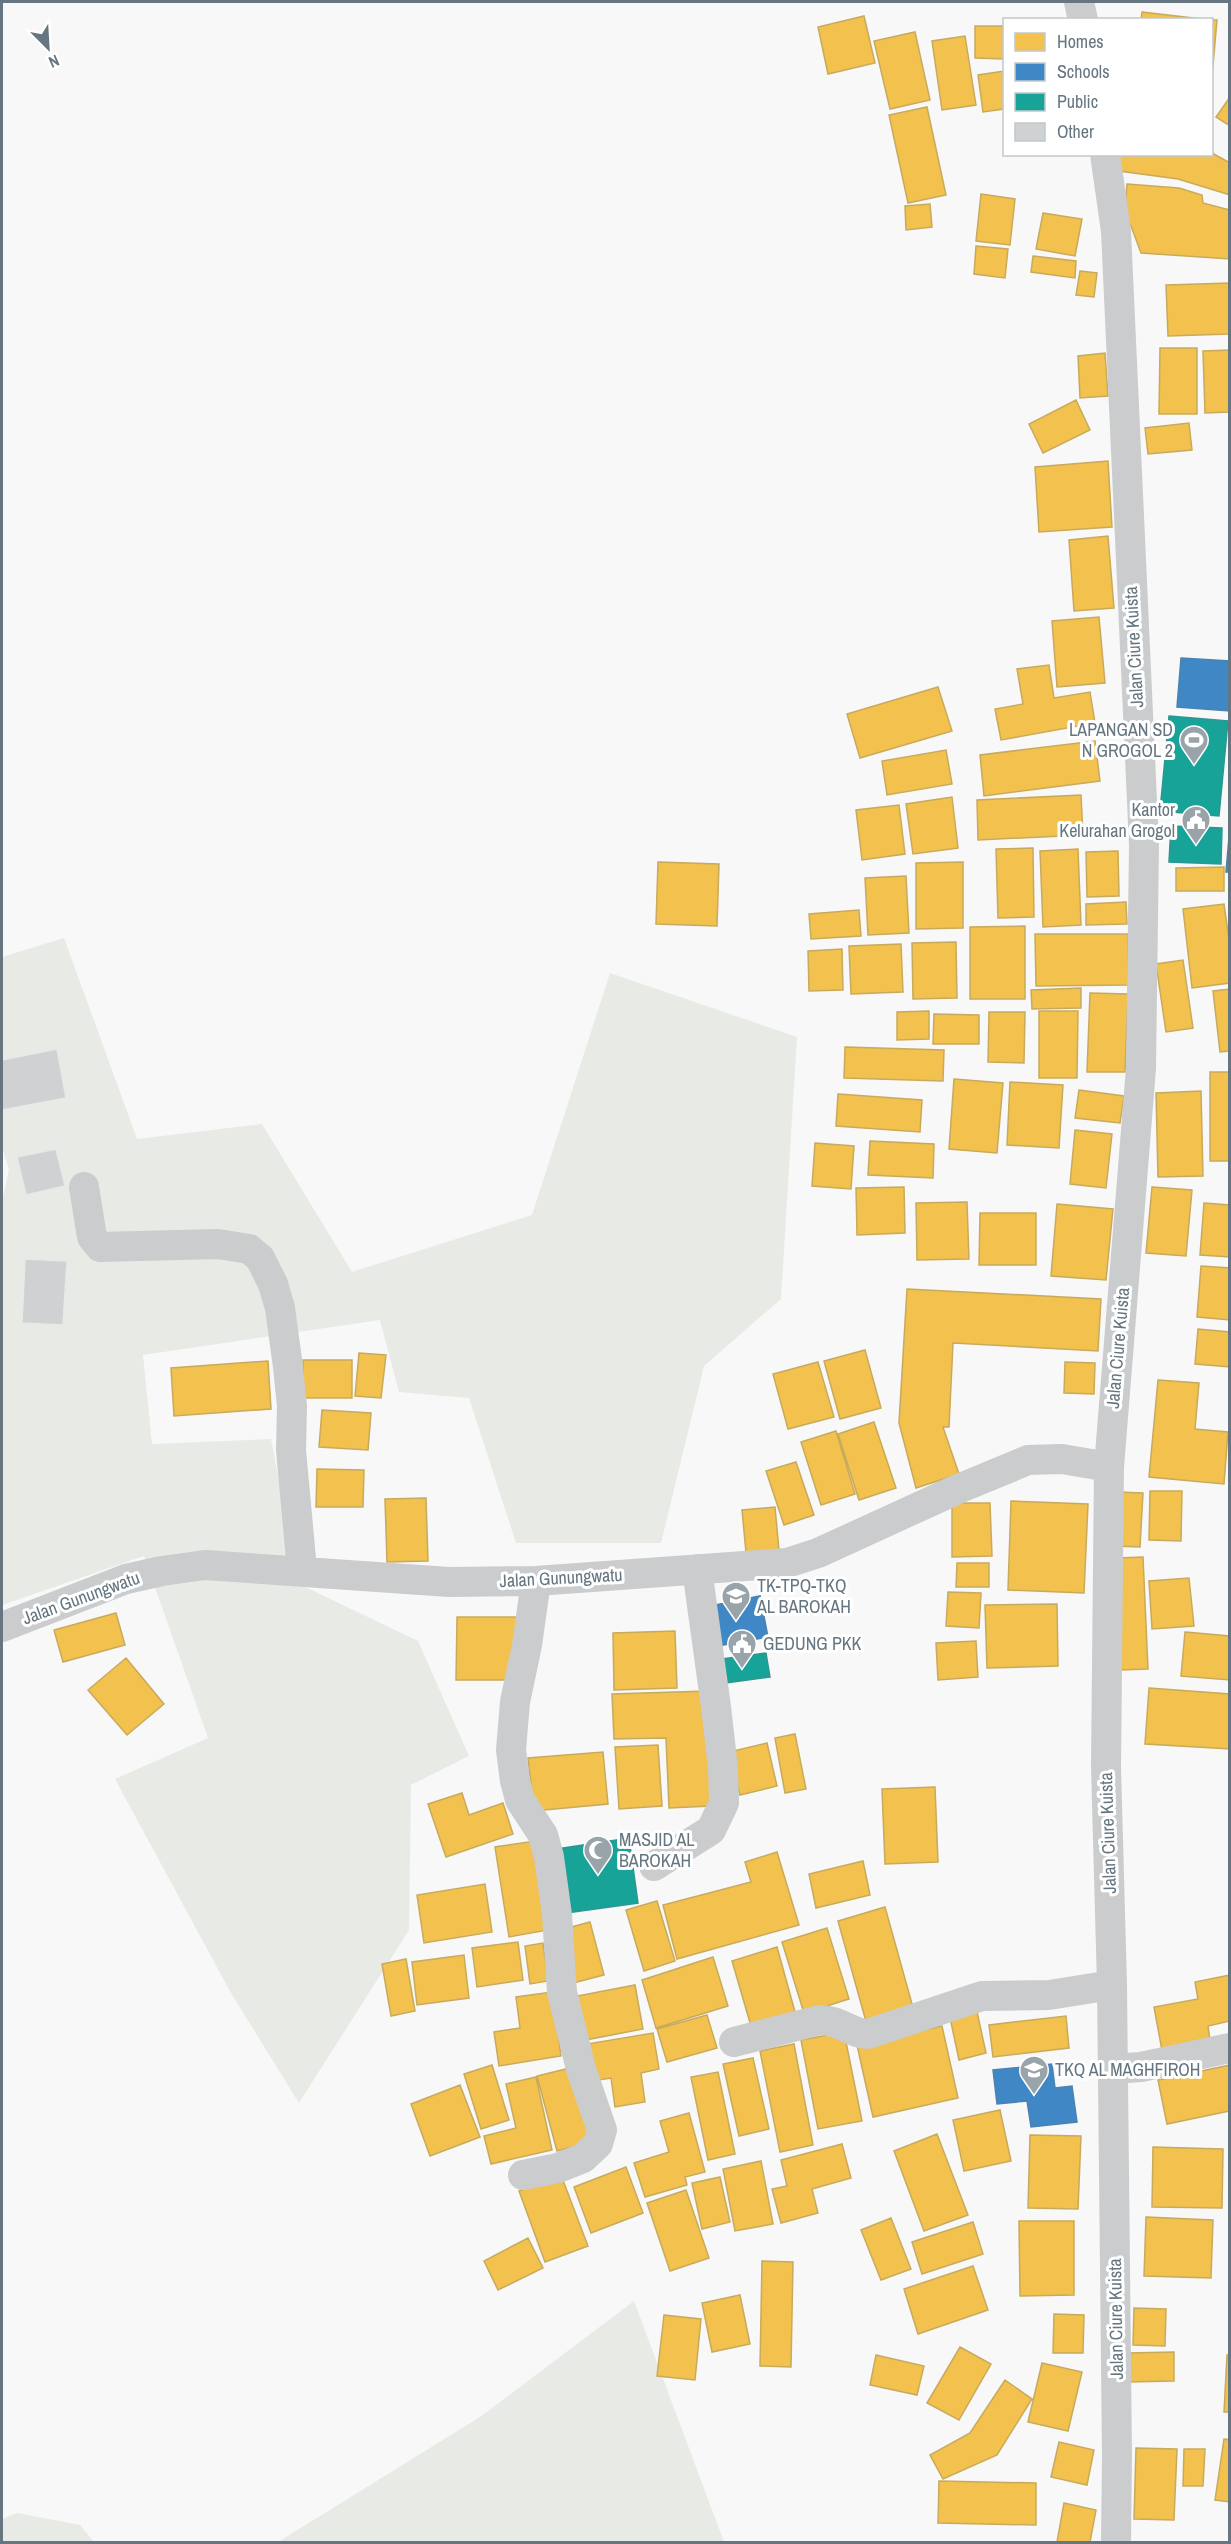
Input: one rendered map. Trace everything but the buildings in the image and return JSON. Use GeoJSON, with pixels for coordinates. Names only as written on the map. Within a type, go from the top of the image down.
{"type":"FeatureCollection","features":[{"type":"Feature","properties":{"kind":"street"},"geometry":{"type":"LineString","coordinates":[[1079,2],[1083,18]]}},
{"type":"Feature","properties":{"kind":"street","name":"Jalan Ciure Kuista"},"geometry":{"type":"LineString","coordinates":[[1105,156],[1116,231],[1143,845],[1141,1068],[1109,1467],[1106,1767],[1112,1985],[1116,2542]]}},
{"type":"Feature","properties":{"kind":"street"},"geometry":{"type":"LineString","coordinates":[[84,1187],[92,1237],[100,1247],[238,1245],[249,1249],[260,1258],[267,1270],[280,1308],[288,1367],[292,1406],[291,1450],[302,1570]]}},
{"type":"Feature","properties":{"kind":"street","name":"Jalan Gunungwatu"},"geometry":{"type":"LineString","coordinates":[[2,1627],[126,1579],[206,1565],[449,1582],[536,1581],[787,1563],[818,1554],[958,1489],[1028,1460],[1062,1460],[1109,1467]]}},
{"type":"Feature","properties":{"kind":"street"},"geometry":{"type":"LineString","coordinates":[[654,1866],[711,1830],[724,1803],[723,1768],[716,1707],[697,1569]]}},
{"type":"Feature","properties":{"kind":"street"},"geometry":{"type":"LineString","coordinates":[[523,2175],[558,2168],[583,2158],[598,2144],[602,2130],[580,2069],[562,1992],[557,1915],[549,1857],[543,1835],[520,1800],[511,1750],[515,1702],[528,1645],[536,1581]]}},
{"type":"Feature","properties":{"kind":"street"},"geometry":{"type":"LineString","coordinates":[[734,2042],[820,2020],[833,2020],[862,2034],[868,2034],[982,1996],[1049,1995],[1112,1985]]}},
{"type":"Feature","properties":{"kind":"street"},"geometry":{"type":"LineString","coordinates":[[1113,2069],[1141,2067],[1230,2048]]}},
{"type":"Feature","properties":{"kind":"shaded area"},"geometry":{"type":"Polygon","coordinates":[[[64,938],[137,1139],[262,1124],[352,1272],[532,1215],[610,973],[797,1037],[781,1299],[704,1366],[661,1543],[516,1543],[469,1398],[399,1392],[380,1320],[143,1355],[152,1444],[271,1439],[299,1584],[418,1641],[469,1756],[411,1785],[409,1930],[299,2103],[231,1993],[115,1779],[208,1738],[144,1556],[2,1605],[2,1201],[9,1170],[2,1147],[2,957],[64,938]]]}},
{"type":"Feature","properties":{"kind":"shaded area"},"geometry":{"type":"Polygon","coordinates":[[[634,2301],[724,2542],[278,2542],[480,2417],[634,2301]]]}},
{"type":"Feature","properties":{"kind":"shaded area"},"geometry":{"type":"Polygon","coordinates":[[[17,2513],[80,2525],[94,2542],[2,2542],[2,2519],[17,2513]]]}},
{"type":"Feature","properties":{"kind":"place","name":"LAPANGAN SD N GROGOL 2"},"geometry":{"type":"Point","coordinates":[1194,766]}},
{"type":"Feature","properties":{"kind":"place","name":"Kantor Kelurahan Grogol"},"geometry":{"type":"Point","coordinates":[1196,846]}},
{"type":"Feature","properties":{"kind":"place","name":"TK-TPQ-TKQ AL BAROKAH"},"geometry":{"type":"Point","coordinates":[736,1622]}},
{"type":"Feature","properties":{"kind":"place","name":"GEDUNG PKK"},"geometry":{"type":"Point","coordinates":[742,1670]}},
{"type":"Feature","properties":{"kind":"place","name":"MASJID AL BAROKAH"},"geometry":{"type":"Point","coordinates":[598,1876]}},
{"type":"Feature","properties":{"kind":"place","name":"TKQ AL MAGHFIROH"},"geometry":{"type":"Point","coordinates":[1034,2096]}}]}
